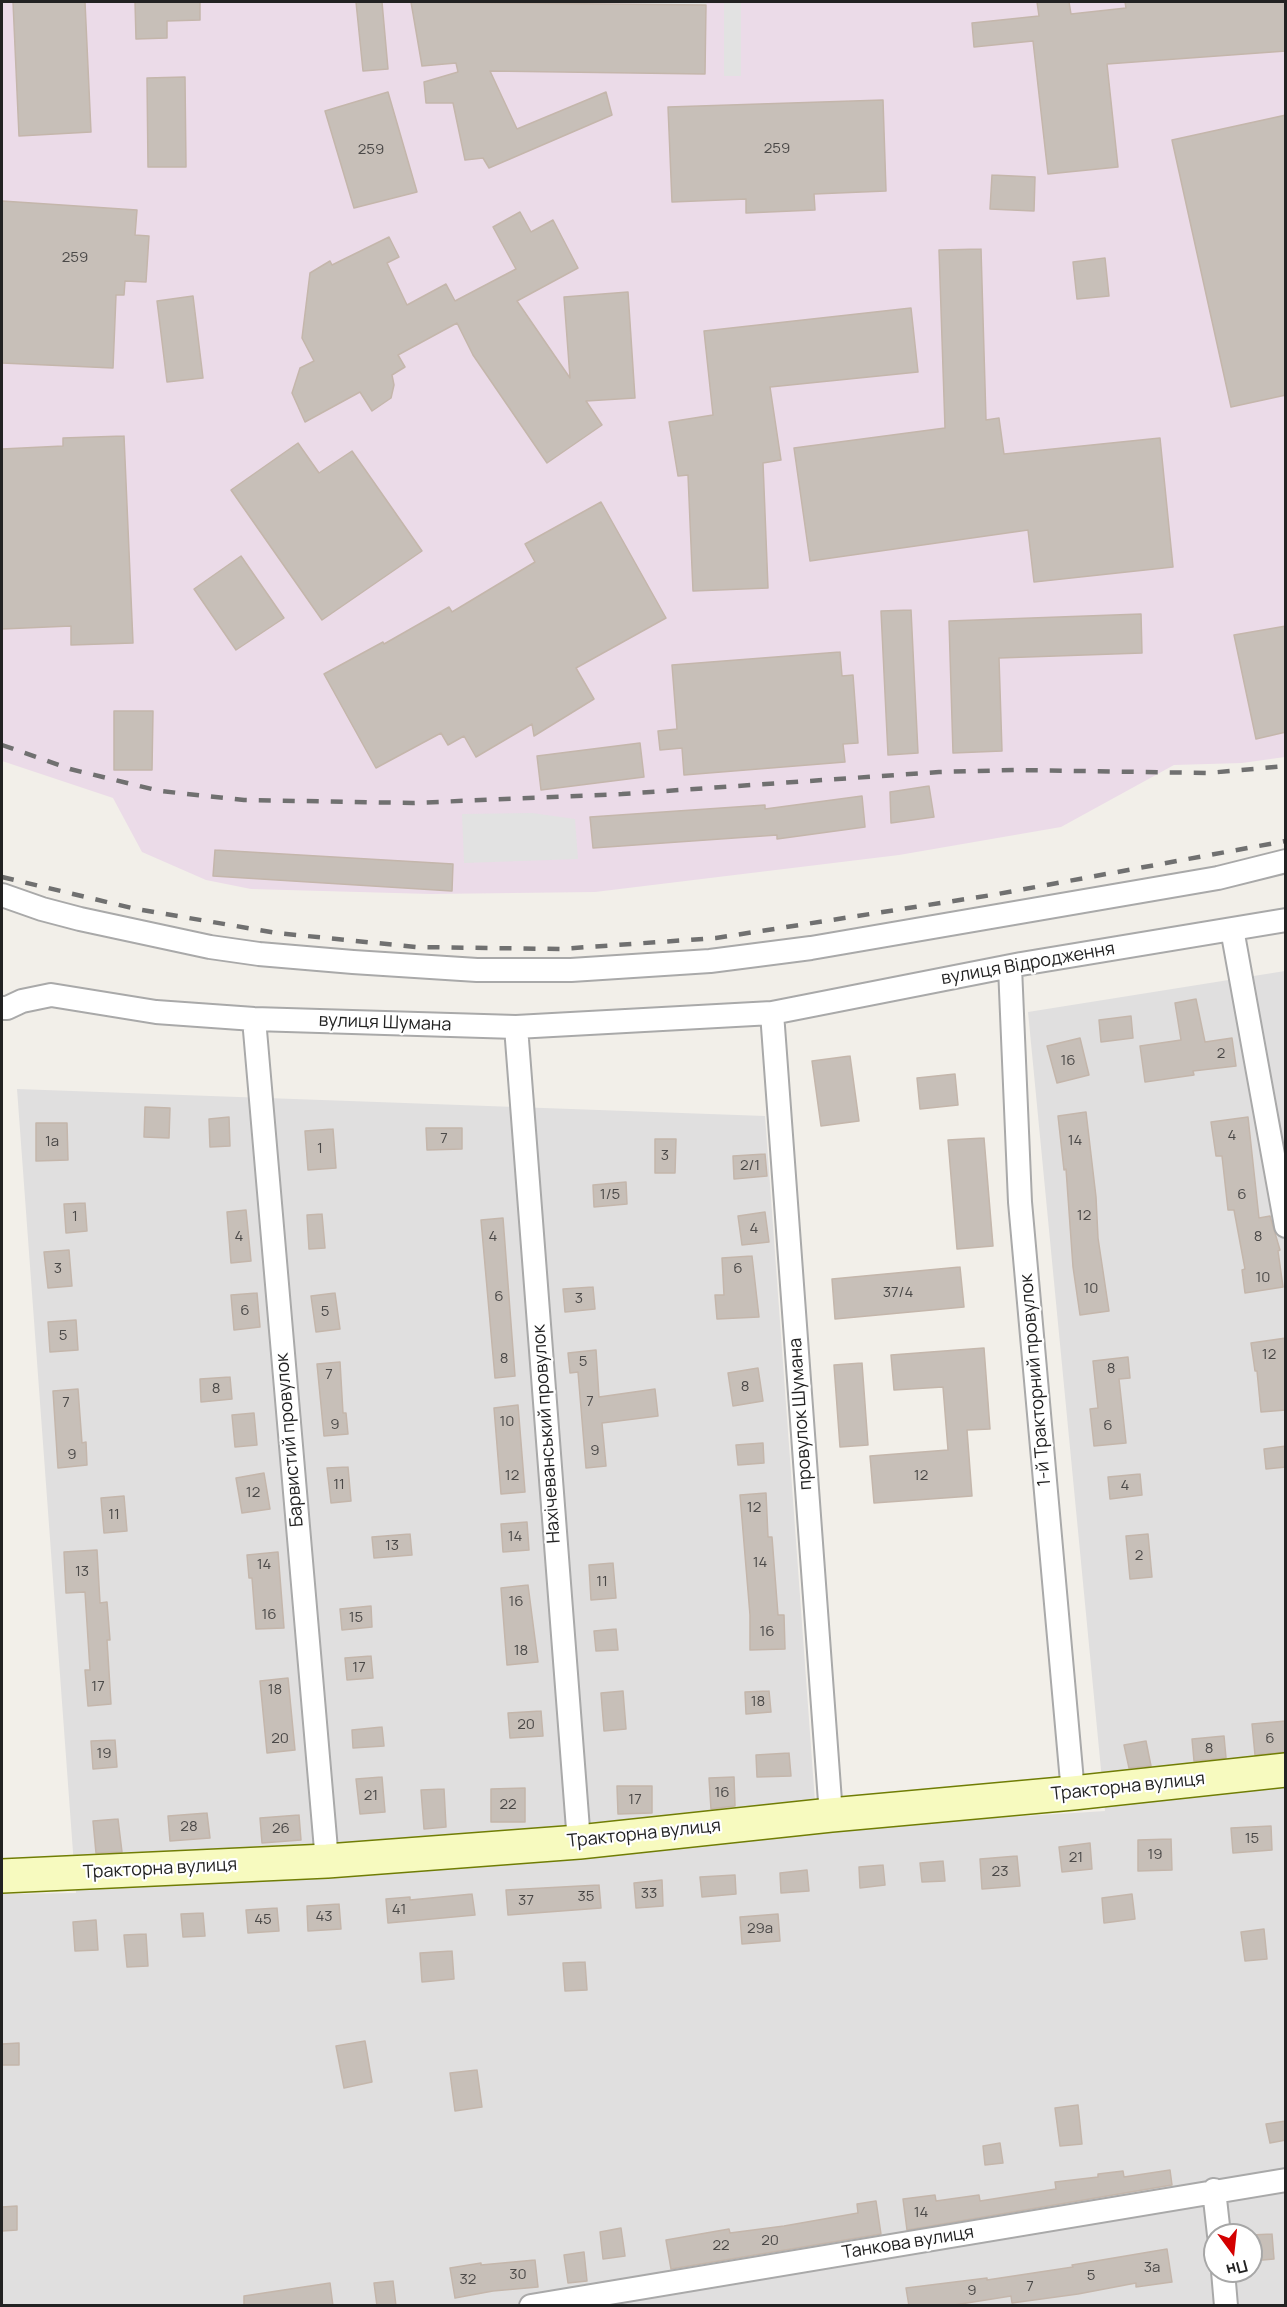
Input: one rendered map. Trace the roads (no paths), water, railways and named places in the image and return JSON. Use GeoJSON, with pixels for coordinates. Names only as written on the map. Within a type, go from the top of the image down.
{"type":"FeatureCollection","features":[{"type":"Feature","properties":{"kind":"street"},"geometry":{"type":"LineString","coordinates":[[2,895],[80,920],[210,947],[259,954],[453,969],[570,970],[710,961],[811,948],[1218,878],[1286,861]]}},
{"type":"Feature","properties":{"kind":"street","name":"вулиця Відродження"},"geometry":{"type":"LineString","coordinates":[[772,1013],[1010,967],[1286,920]]}},
{"type":"Feature","properties":{"kind":"street"},"geometry":{"type":"LineString","coordinates":[[1232,929],[1286,1226]]}},
{"type":"Feature","properties":{"kind":"street","name":"1-й Тракторний провулок"},"geometry":{"type":"LineString","coordinates":[[1010,967],[1020,1202],[1073,1793]]}},
{"type":"Feature","properties":{"kind":"street","name":"вулиця Шумана"},"geometry":{"type":"LineString","coordinates":[[3,1013],[22,1001],[51,995],[156,1012],[254,1019],[516,1026],[772,1013]]}},
{"type":"Feature","properties":{"kind":"street","name":"провулок Шумана"},"geometry":{"type":"LineString","coordinates":[[772,1013],[831,1815]]}},
{"type":"Feature","properties":{"kind":"street","name":"Барвистий провулок"},"geometry":{"type":"LineString","coordinates":[[254,1019],[327,1861]]}},
{"type":"Feature","properties":{"kind":"street","name":"Нахічеванський провулок"},"geometry":{"type":"LineString","coordinates":[[516,1026],[579,1842]]}},
{"type":"Feature","properties":{"kind":"street","name":"Тракторна вулиця"},"geometry":{"type":"LineString","coordinates":[[2,1876],[327,1861],[579,1842],[1286,1770]]}},
{"type":"Feature","properties":{"kind":"street","name":"Танкова вулиця"},"geometry":{"type":"LineString","coordinates":[[531,2306],[1214,2190],[1286,2180]]}},
{"type":"Feature","properties":{"kind":"street"},"geometry":{"type":"LineString","coordinates":[[1214,2190],[1218,2223]]}},
{"type":"Feature","properties":{"kind":"street"},"geometry":{"type":"LineString","coordinates":[[1224,2283],[1226,2306]]}},
{"type":"Feature","properties":{"kind":"railway"},"geometry":{"type":"LineString","coordinates":[[2,745],[70,769],[160,791],[244,800],[413,803],[622,794],[939,772],[1014,770],[1208,773],[1286,766]]}},
{"type":"Feature","properties":{"kind":"railway"},"geometry":{"type":"LineString","coordinates":[[2,877],[136,909],[277,933],[416,947],[560,949],[716,938],[992,895],[1286,841]]}}]}
